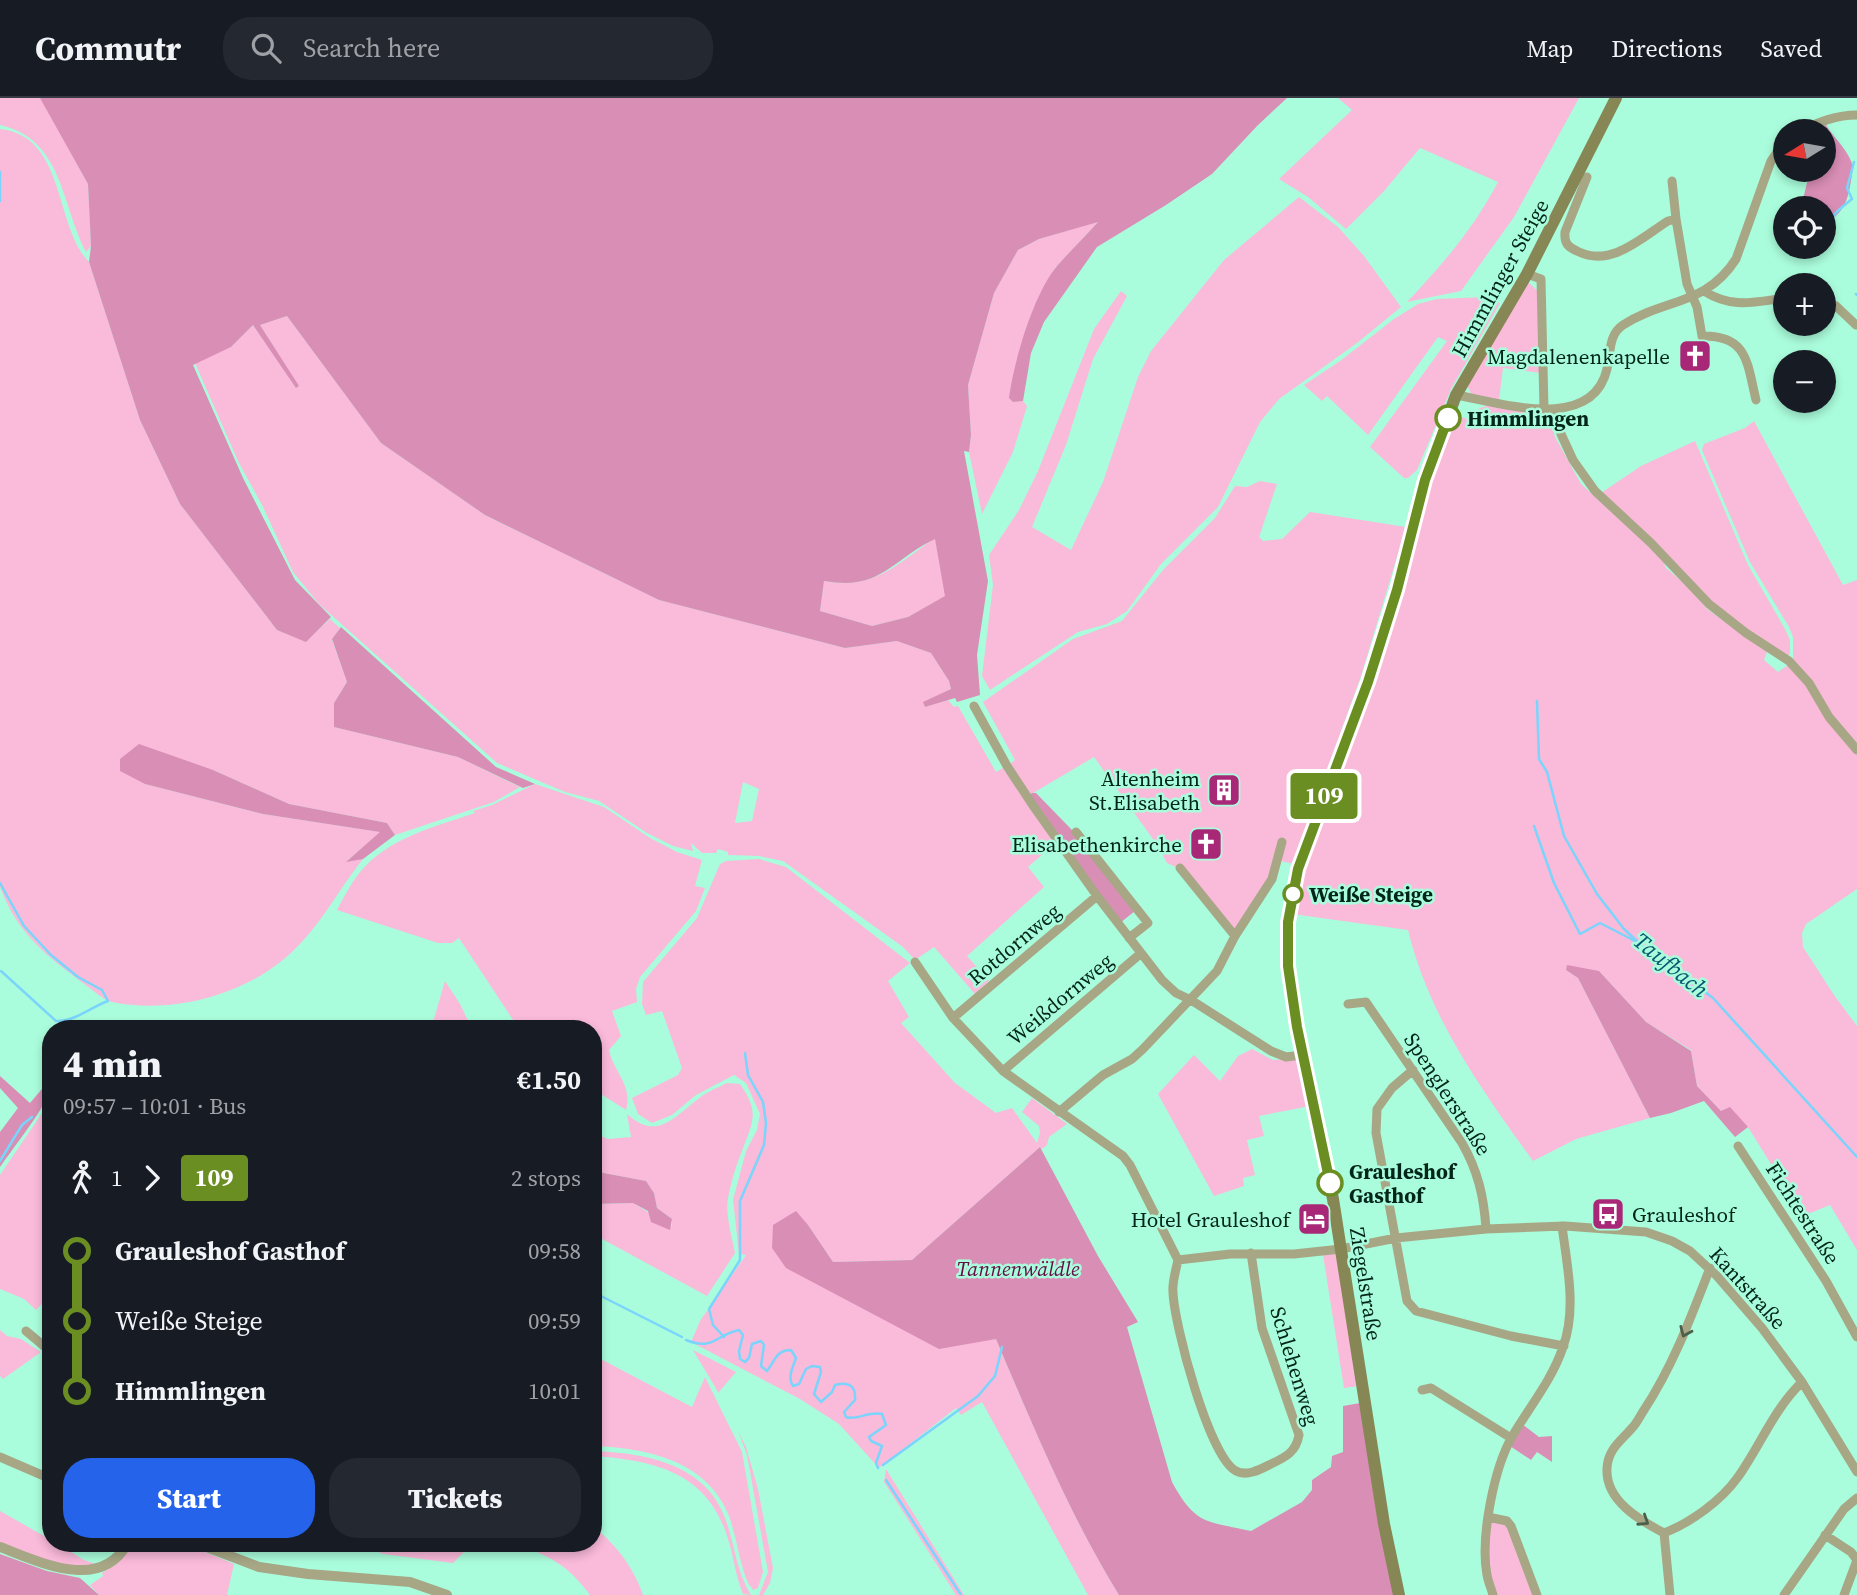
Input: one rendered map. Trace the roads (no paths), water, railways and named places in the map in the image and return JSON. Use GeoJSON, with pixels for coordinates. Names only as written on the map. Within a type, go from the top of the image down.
{"type":"FeatureCollection","features":[{"type":"Feature","properties":{"kind":"main road","name":"Himmlinger Steige"},"geometry":{"type":"LineString","coordinates":[[1331,778],[1368,682],[1397,590],[1425,480],[1456,395],[1527,274],[1616,98]]}},
{"type":"Feature","properties":{"kind":"main road","name":"Ziegelstraße"},"geometry":{"type":"LineString","coordinates":[[1331,778],[1298,869],[1288,922],[1288,966],[1302,1055],[1333,1199],[1387,1545],[1399,1595]]}},
{"type":"Feature","properties":{"kind":"street"},"geometry":{"type":"LineString","coordinates":[[1827,119],[1841,115],[1857,115]]}},
{"type":"Feature","properties":{"kind":"street"},"geometry":{"type":"LineString","coordinates":[[1456,395],[1550,409],[1570,407],[1587,400],[1597,391],[1605,376],[1614,334],[1620,327],[1634,318],[1704,291],[1728,272],[1736,259],[1773,158]]}},
{"type":"Feature","properties":{"kind":"street"},"geometry":{"type":"LineString","coordinates":[[1587,177],[1564,232],[1564,241],[1568,247],[1591,257],[1603,257],[1618,253],[1668,221],[1676,219]]}},
{"type":"Feature","properties":{"kind":"street"},"geometry":{"type":"LineString","coordinates":[[1672,181],[1687,284],[1697,307],[1702,336],[1720,336],[1741,349],[1746,358],[1756,400]]}},
{"type":"Feature","properties":{"kind":"street"},"geometry":{"type":"LineString","coordinates":[[1527,274],[1541,279],[1550,409],[1573,460],[1595,491],[1651,543],[1709,604],[1746,634],[1789,661],[1809,683],[1829,717],[1857,750]]}},
{"type":"Feature","properties":{"kind":"street"},"geometry":{"type":"LineString","coordinates":[[1704,291],[1718,300],[1730,303],[1773,299]]}},
{"type":"Feature","properties":{"kind":"street"},"geometry":{"type":"LineString","coordinates":[[1836,306],[1856,325]]}},
{"type":"Feature","properties":{"kind":"street"},"geometry":{"type":"LineString","coordinates":[[974,706],[1020,787],[1097,896],[1162,980],[1176,993],[1271,1051],[1286,1057],[1302,1055]]}},
{"type":"Feature","properties":{"kind":"street"},"geometry":{"type":"LineString","coordinates":[[1076,832],[1148,923],[1129,939]]}},
{"type":"Feature","properties":{"kind":"street"},"geometry":{"type":"LineString","coordinates":[[1059,1112],[1103,1074],[1138,1054],[1217,971],[1235,936],[1272,879],[1282,842]]}},
{"type":"Feature","properties":{"kind":"street"},"geometry":{"type":"LineString","coordinates":[[1180,869],[1235,936]]}},
{"type":"Feature","properties":{"kind":"street","name":"Rotdornweg"},"geometry":{"type":"LineString","coordinates":[[953,1018],[1097,896]]}},
{"type":"Feature","properties":{"kind":"street","name":"Weißdornweg"},"geometry":{"type":"LineString","coordinates":[[1003,1071],[1140,954]]}},
{"type":"Feature","properties":{"kind":"street"},"geometry":{"type":"LineString","coordinates":[[915,962],[953,1018],[1003,1071],[1123,1156],[1136,1175],[1178,1260]]}},
{"type":"Feature","properties":{"kind":"street","name":"Spenglerstraße"},"geometry":{"type":"LineString","coordinates":[[1348,1004],[1366,1002],[1462,1143],[1474,1165],[1485,1201],[1486,1229]]}},
{"type":"Feature","properties":{"kind":"street"},"geometry":{"type":"LineString","coordinates":[[1413,1070],[1392,1088],[1377,1109],[1376,1133],[1407,1301],[1416,1311],[1511,1336],[1564,1346]]}},
{"type":"Feature","properties":{"kind":"street","name":"Fichtestraße"},"geometry":{"type":"LineString","coordinates":[[1738,1146],[1826,1281],[1857,1337]]}},
{"type":"Feature","properties":{"kind":"street"},"geometry":{"type":"LineString","coordinates":[[1493,1595],[1487,1576],[1485,1545],[1493,1491],[1511,1438],[1545,1385],[1564,1346],[1569,1318],[1569,1285],[1562,1226]]}},
{"type":"Feature","properties":{"kind":"street","name":"Kantstraße"},"geometry":{"type":"LineString","coordinates":[[1178,1260],[1251,1253],[1293,1254],[1341,1249],[1396,1238],[1486,1229],[1562,1226],[1646,1232],[1681,1246],[1710,1268],[1762,1328],[1802,1382],[1857,1472]]}},
{"type":"Feature","properties":{"kind":"street","name":"Schlehenweg"},"geometry":{"type":"LineString","coordinates":[[1178,1260],[1172,1289],[1177,1322],[1190,1377],[1207,1425],[1229,1466],[1238,1472],[1254,1472],[1287,1456],[1297,1446],[1299,1435],[1262,1328],[1251,1253]]}},
{"type":"Feature","properties":{"kind":"street"},"geometry":{"type":"LineString","coordinates":[[1664,1533],[1626,1508],[1612,1491],[1606,1471],[1608,1456],[1615,1445],[1633,1428],[1669,1369],[1710,1268]]}},
{"type":"Feature","properties":{"kind":"street"},"geometry":{"type":"LineString","coordinates":[[26,1331],[42,1344]]}},
{"type":"Feature","properties":{"kind":"street"},"geometry":{"type":"LineString","coordinates":[[1664,1533],[1711,1504],[1737,1479],[1785,1398],[1802,1382]]}},
{"type":"Feature","properties":{"kind":"street"},"geometry":{"type":"LineString","coordinates":[[1422,1390],[1431,1388],[1511,1438]]}},
{"type":"Feature","properties":{"kind":"street"},"geometry":{"type":"LineString","coordinates":[[0,1457],[42,1475]]}},
{"type":"Feature","properties":{"kind":"street"},"geometry":{"type":"LineString","coordinates":[[1784,1595],[1843,1509],[1857,1498]]}},
{"type":"Feature","properties":{"kind":"street"},"geometry":{"type":"LineString","coordinates":[[1488,1517],[1507,1521],[1511,1526],[1537,1595]]}},
{"type":"Feature","properties":{"kind":"street"},"geometry":{"type":"LineString","coordinates":[[1664,1533],[1670,1595]]}},
{"type":"Feature","properties":{"kind":"street"},"geometry":{"type":"LineString","coordinates":[[1825,1535],[1852,1552],[1857,1560],[1844,1595]]}},
{"type":"Feature","properties":{"kind":"street"},"geometry":{"type":"LineString","coordinates":[[0,1547],[47,1564],[82,1571],[97,1570],[111,1563],[120,1552]]}},
{"type":"Feature","properties":{"kind":"street"},"geometry":{"type":"LineString","coordinates":[[220,1552],[259,1567],[308,1574],[410,1582],[447,1595]]}},
{"type":"Feature","properties":{"kind":"waterway"},"geometry":{"type":"LineString","coordinates":[[1836,214],[1852,199],[1847,188],[1854,162]]}},
{"type":"Feature","properties":{"kind":"waterway"},"geometry":{"type":"LineString","coordinates":[[0,172],[0,201]]}},
{"type":"Feature","properties":{"kind":"waterway","name":"Taufbach"},"geometry":{"type":"LineString","coordinates":[[1537,701],[1539,759],[1547,772],[1564,836],[1597,894],[1624,929],[1641,945],[1713,998],[1857,1157]]}},
{"type":"Feature","properties":{"kind":"waterway"},"geometry":{"type":"LineString","coordinates":[[1534,826],[1554,883],[1580,934],[1600,923],[1637,942]]}},
{"type":"Feature","properties":{"kind":"waterway"},"geometry":{"type":"LineString","coordinates":[[0,883],[24,926],[51,955],[78,977],[102,990],[108,1001],[66,1020]]}},
{"type":"Feature","properties":{"kind":"waterway"},"geometry":{"type":"LineString","coordinates":[[1,971],[55,1020]]}},
{"type":"Feature","properties":{"kind":"waterway"},"geometry":{"type":"LineString","coordinates":[[724,1337],[713,1325],[709,1309],[740,1260],[740,1201],[764,1145],[766,1123],[763,1102],[748,1075],[745,1053]]}},
{"type":"Feature","properties":{"kind":"waterway"},"geometry":{"type":"LineString","coordinates":[[0,1161],[22,1125],[32,1117]]}},
{"type":"Feature","properties":{"kind":"waterway"},"geometry":{"type":"LineString","coordinates":[[602,1297],[682,1337]]}},
{"type":"Feature","properties":{"kind":"waterway"},"geometry":{"type":"LineString","coordinates":[[686,1340],[709,1343],[739,1330],[743,1335],[740,1359],[745,1362],[749,1358],[752,1344],[761,1341],[764,1345],[761,1366],[767,1371],[779,1354],[791,1350],[796,1358],[791,1376],[793,1386],[799,1384],[806,1369],[812,1366],[820,1367],[814,1394],[821,1402],[832,1392],[835,1385],[851,1386],[855,1400],[844,1412],[846,1417],[882,1414],[886,1425],[869,1437],[871,1441],[882,1446],[876,1463],[878,1468]]}},
{"type":"Feature","properties":{"kind":"waterway"},"geometry":{"type":"LineString","coordinates":[[883,1465],[978,1396],[995,1376],[1002,1347]]}},
{"type":"Feature","properties":{"kind":"waterway"},"geometry":{"type":"LineString","coordinates":[[886,1480],[961,1595]]}},
{"type":"Feature","properties":{"kind":"place","name":"Magdalenenkapelle"},"geometry":{"type":"Point","coordinates":[1695,356]}},
{"type":"Feature","properties":{"kind":"place","name":"Himmlingen"},"geometry":{"type":"Point","coordinates":[1448,418]}},
{"type":"Feature","properties":{"kind":"place","name":"Altenheim St.Elisabeth"},"geometry":{"type":"Point","coordinates":[1224,790]}},
{"type":"Feature","properties":{"kind":"place","name":"Elisabethenkirche"},"geometry":{"type":"Point","coordinates":[1206,844]}},
{"type":"Feature","properties":{"kind":"place","name":"Weiße Steige"},"geometry":{"type":"Point","coordinates":[1293,894]}},
{"type":"Feature","properties":{"kind":"place","name":"Grauleshof Gasthof"},"geometry":{"type":"Point","coordinates":[1330,1183]}},
{"type":"Feature","properties":{"kind":"place","name":"Grauleshof"},"geometry":{"type":"Point","coordinates":[1608,1214]}},
{"type":"Feature","properties":{"kind":"place","name":"Hotel Grauleshof"},"geometry":{"type":"Point","coordinates":[1314,1219]}},
{"type":"Feature","properties":{"kind":"park label","name":"Tannenwäldle"},"geometry":{"type":"Point","coordinates":[1018,1268]}}]}
